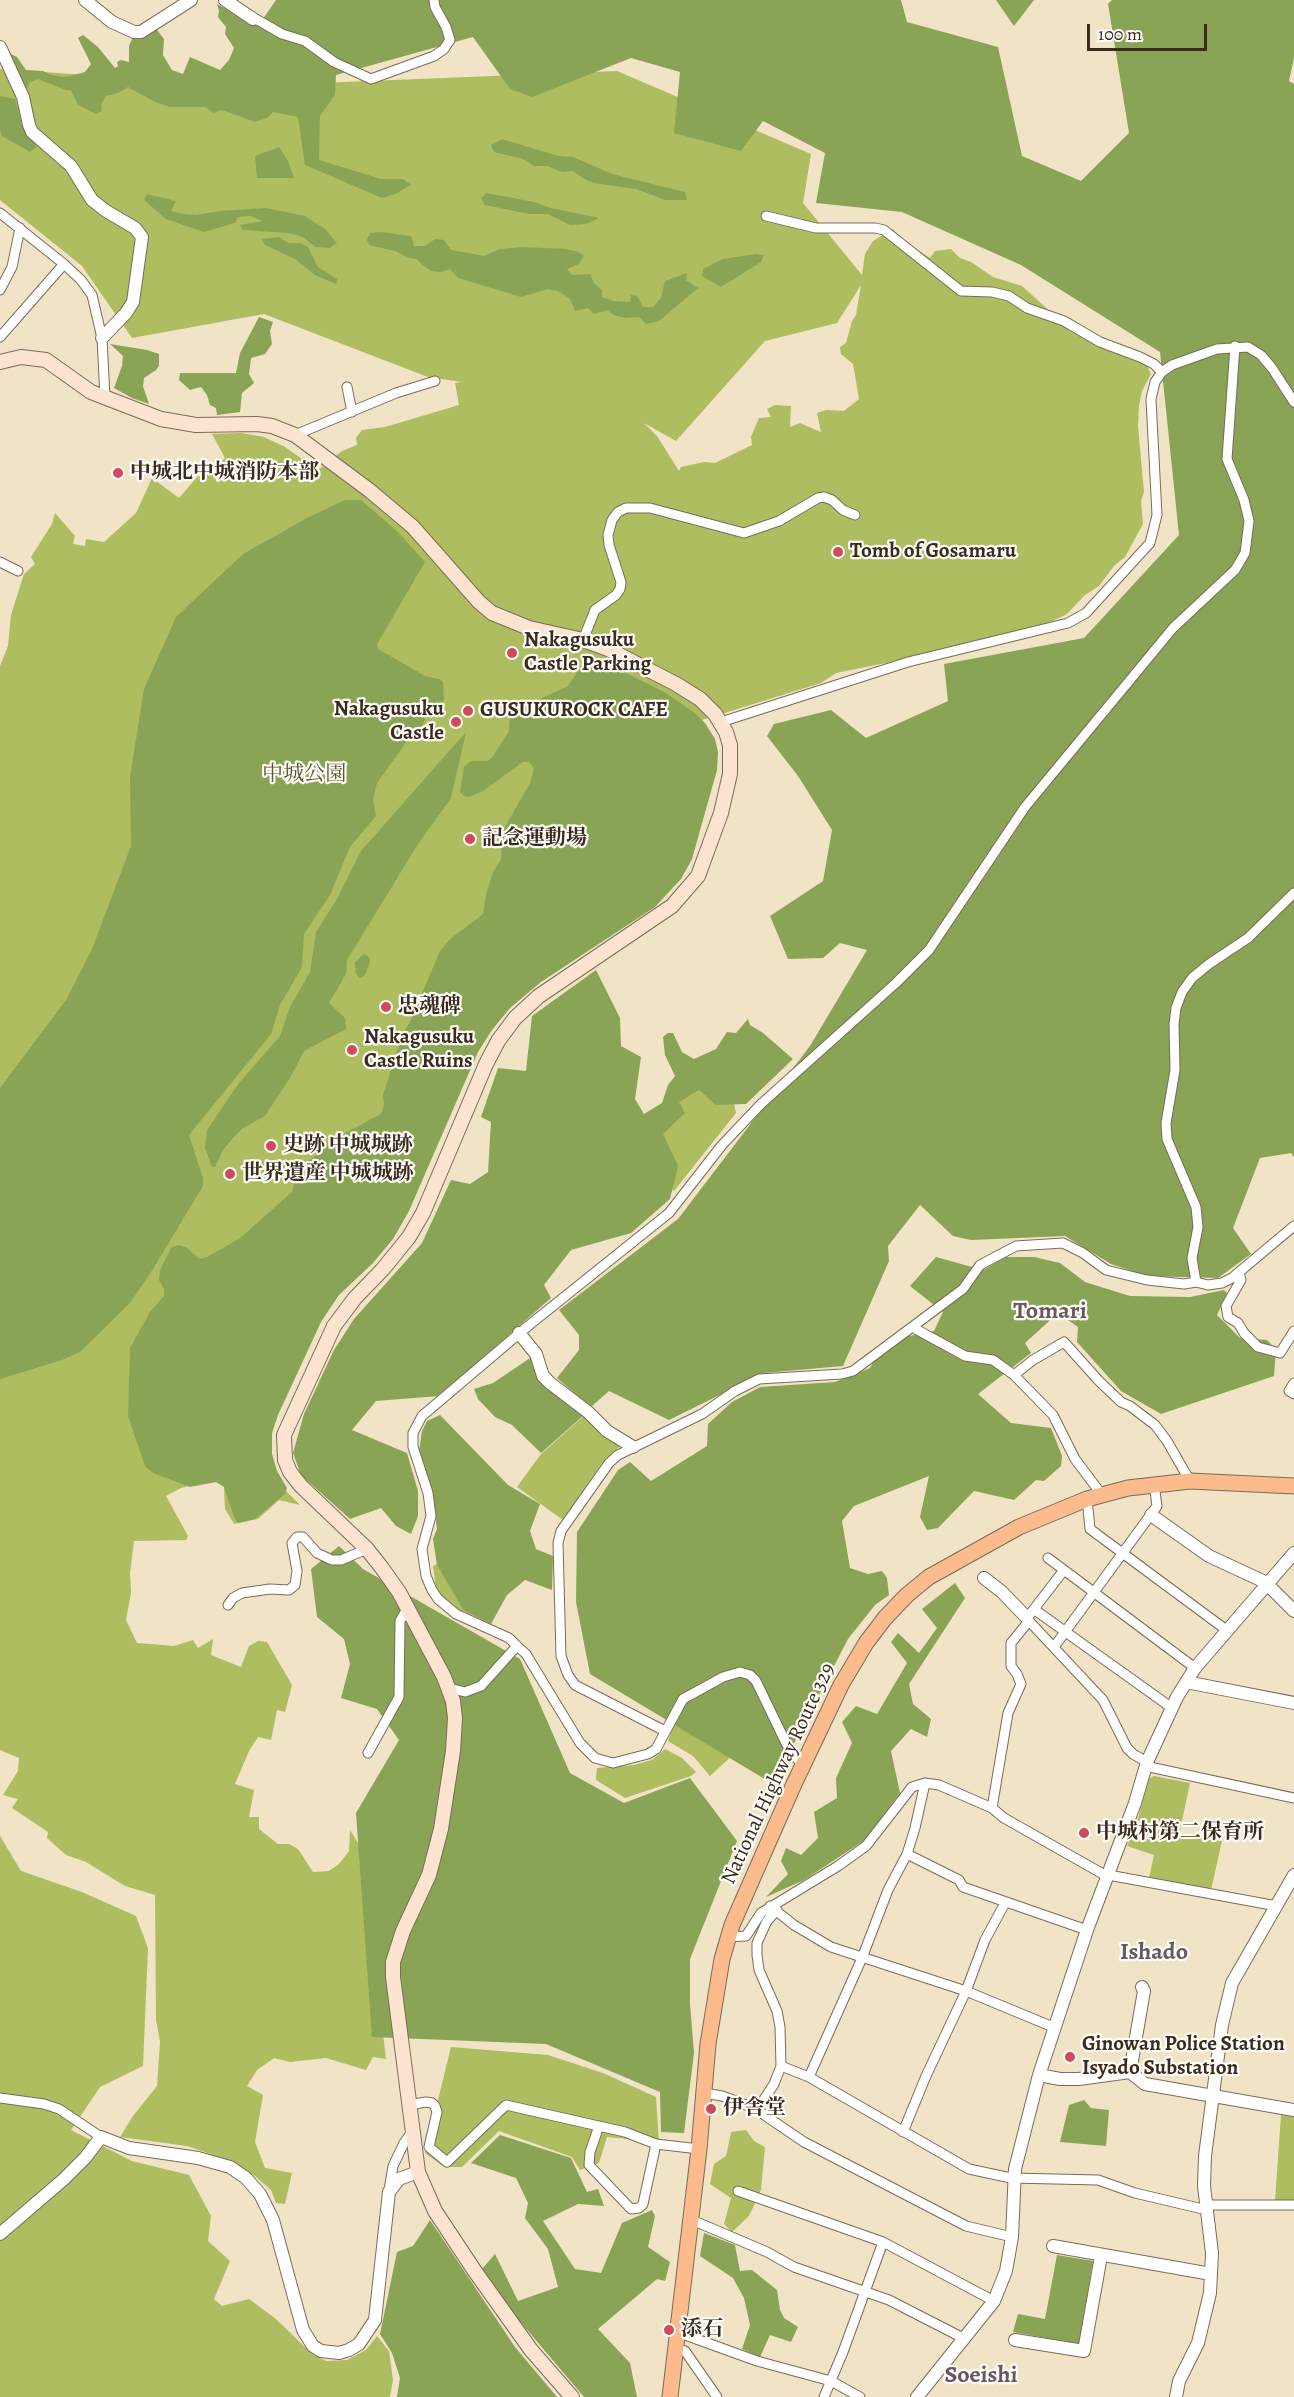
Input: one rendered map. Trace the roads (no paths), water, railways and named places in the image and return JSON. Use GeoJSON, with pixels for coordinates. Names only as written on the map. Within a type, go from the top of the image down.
{"type":"FeatureCollection","features":[{"type":"Feature","properties":{"kind":"highway","name":"National Highway Route 329"},"geometry":{"type":"LineString","coordinates":[[670,2397],[713,2006],[722,1959],[728,1937],[804,1764],[841,1685],[866,1643],[907,1595],[929,1578],[1019,1527],[1087,1499],[1154,1484],[1190,1481],[1294,1486]]}},
{"type":"Feature","properties":{"kind":"main road"},"geometry":{"type":"LineString","coordinates":[[0,362],[21,357],[46,360],[91,392],[143,413],[172,421],[196,425],[257,424],[272,426],[295,435],[369,490],[413,527],[479,602],[492,613],[529,628],[583,640],[623,656],[688,691],[705,703],[721,722],[730,745],[730,774],[714,835],[698,876],[672,906],[539,996],[515,1018],[498,1041],[486,1064],[423,1213],[410,1237],[355,1298],[334,1326],[284,1435],[283,1448],[290,1473],[367,1549],[393,1584],[449,1688],[455,1718],[453,1751],[441,1829],[429,1875],[403,1931],[393,1962],[418,2172],[435,2211],[474,2270],[525,2342],[572,2397]]}},
{"type":"Feature","properties":{"kind":"street"},"geometry":{"type":"LineString","coordinates":[[85,0],[112,22],[134,32],[141,32],[191,0]]}},
{"type":"Feature","properties":{"kind":"street"},"geometry":{"type":"LineString","coordinates":[[225,0],[253,19],[282,34],[305,41],[334,62],[371,79],[434,56],[444,49],[450,40],[434,0]]}},
{"type":"Feature","properties":{"kind":"street"},"geometry":{"type":"LineString","coordinates":[[235,0],[253,19]]}},
{"type":"Feature","properties":{"kind":"street"},"geometry":{"type":"LineString","coordinates":[[0,47],[23,97],[29,125],[33,132],[71,166],[92,200],[135,228],[142,237],[133,302],[126,314],[102,338]]}},
{"type":"Feature","properties":{"kind":"street"},"geometry":{"type":"LineString","coordinates":[[0,213],[64,264],[81,280],[92,295],[102,338],[105,398]]}},
{"type":"Feature","properties":{"kind":"street"},"geometry":{"type":"LineString","coordinates":[[766,216],[816,228],[884,230],[961,291],[992,292],[1009,296],[1027,308],[1065,321],[1100,342],[1140,357],[1154,364],[1162,372]]}},
{"type":"Feature","properties":{"kind":"street"},"geometry":{"type":"LineString","coordinates":[[0,290],[12,267],[20,228]]}},
{"type":"Feature","properties":{"kind":"street"},"geometry":{"type":"LineString","coordinates":[[0,337],[64,264]]}},
{"type":"Feature","properties":{"kind":"street"},"geometry":{"type":"LineString","coordinates":[[804,1764],[795,1757],[786,1743],[756,1681],[750,1675],[740,1672],[723,1677],[683,1700],[656,1749],[648,1754],[613,1763],[596,1758],[580,1743],[533,1664],[518,1646],[509,1638],[456,1614],[438,1599],[432,1590],[426,1576],[422,1549],[431,1516],[428,1493],[413,1447],[413,1433],[422,1416],[519,1333],[669,1213],[722,1145],[761,1104],[897,983],[929,950],[1040,790],[1173,628],[1235,570],[1245,553],[1249,521],[1244,500],[1227,459],[1235,346]]}},
{"type":"Feature","properties":{"kind":"street"},"geometry":{"type":"LineString","coordinates":[[721,722],[908,662],[1068,623],[1086,613],[1150,543],[1157,515],[1151,399],[1155,382],[1162,372],[1172,365],[1217,349],[1235,346],[1248,347],[1261,355],[1294,402]]}},
{"type":"Feature","properties":{"kind":"street"},"geometry":{"type":"LineString","coordinates":[[295,435],[396,393],[435,381]]}},
{"type":"Feature","properties":{"kind":"street"},"geometry":{"type":"LineString","coordinates":[[347,387],[352,412]]}},
{"type":"Feature","properties":{"kind":"street"},"geometry":{"type":"LineString","coordinates":[[583,640],[595,610],[620,590],[621,582],[608,535],[612,520],[618,512],[626,508],[650,508],[744,533],[779,521],[818,498],[824,497],[855,515]]}},
{"type":"Feature","properties":{"kind":"street"},"geometry":{"type":"LineString","coordinates":[[0,562],[18,572]]}},
{"type":"Feature","properties":{"kind":"street"},"geometry":{"type":"LineString","coordinates":[[1196,1282],[1192,1258],[1198,1227],[1196,1207],[1167,1139],[1166,1123],[1175,1070],[1176,1008],[1182,992],[1192,978],[1248,938],[1294,893]]}},
{"type":"Feature","properties":{"kind":"street"},"geometry":{"type":"LineString","coordinates":[[665,1731],[575,1685],[568,1675],[561,1656],[558,1543],[561,1531],[609,1463],[618,1455],[702,1414],[735,1391],[759,1379],[842,1374],[853,1371],[963,1289],[980,1265],[1016,1246],[1063,1243],[1083,1253],[1106,1270],[1147,1280],[1184,1284],[1196,1282],[1208,1285],[1222,1283],[1239,1273],[1294,1226]]}},
{"type":"Feature","properties":{"kind":"street"},"geometry":{"type":"LineString","coordinates":[[1239,1273],[1241,1280],[1226,1306],[1228,1317],[1239,1323],[1244,1333],[1258,1347],[1280,1353],[1294,1331]]}},
{"type":"Feature","properties":{"kind":"street"},"geometry":{"type":"LineString","coordinates":[[912,1327],[965,1356],[993,1360],[1014,1375],[1053,1415],[1075,1459],[1102,1495]]}},
{"type":"Feature","properties":{"kind":"street"},"geometry":{"type":"LineString","coordinates":[[519,1333],[536,1354],[543,1376],[588,1412],[607,1431],[633,1447]]}},
{"type":"Feature","properties":{"kind":"street"},"geometry":{"type":"LineString","coordinates":[[1014,1375],[1033,1360],[1064,1342],[1099,1382],[1121,1402],[1155,1425],[1190,1481]]}},
{"type":"Feature","properties":{"kind":"street"},"geometry":{"type":"LineString","coordinates":[[1294,1383],[1289,1391],[1294,1394]]}},
{"type":"Feature","properties":{"kind":"street"},"geometry":{"type":"LineString","coordinates":[[1054,1647],[1157,1506],[1154,1484]]}},
{"type":"Feature","properties":{"kind":"street"},"geometry":{"type":"LineString","coordinates":[[1087,1499],[1090,1529],[1226,1629]]}},
{"type":"Feature","properties":{"kind":"street"},"geometry":{"type":"LineString","coordinates":[[1150,1515],[1209,1556],[1265,1582],[1294,1611]]}},
{"type":"Feature","properties":{"kind":"street"},"geometry":{"type":"LineString","coordinates":[[228,1605],[242,1593],[270,1589],[289,1590],[295,1585],[297,1571],[292,1543],[297,1537],[303,1537],[317,1553],[332,1560],[341,1560],[367,1549]]}},
{"type":"Feature","properties":{"kind":"street"},"geometry":{"type":"LineString","coordinates":[[917,2397],[994,2301],[1006,2271],[1012,2237],[1015,2169],[1039,2074],[1087,1930],[1135,1803],[1146,1764],[1172,1708],[1195,1668],[1226,1629],[1294,1553]]}},
{"type":"Feature","properties":{"kind":"street"},"geometry":{"type":"LineString","coordinates":[[1048,1558],[1195,1668]]}},
{"type":"Feature","properties":{"kind":"street"},"geometry":{"type":"LineString","coordinates":[[992,1808],[1008,1713],[1021,1684],[1011,1666],[1011,1643],[1064,1570]]}},
{"type":"Feature","properties":{"kind":"street"},"geometry":{"type":"LineString","coordinates":[[984,1578],[1030,1616],[1054,1647],[1103,1700],[1127,1748],[1146,1764],[1294,1798]]}},
{"type":"Feature","properties":{"kind":"street"},"geometry":{"type":"LineString","coordinates":[[368,1753],[399,1697],[400,1621],[407,1609]]}},
{"type":"Feature","properties":{"kind":"street"},"geometry":{"type":"LineString","coordinates":[[1030,1616],[1066,1631],[1172,1708]]}},
{"type":"Feature","properties":{"kind":"street"},"geometry":{"type":"LineString","coordinates":[[449,1688],[465,1692],[481,1686],[518,1646]]}},
{"type":"Feature","properties":{"kind":"street"},"geometry":{"type":"LineString","coordinates":[[1186,1682],[1294,1702]]}},
{"type":"Feature","properties":{"kind":"street"},"geometry":{"type":"LineString","coordinates":[[809,2077],[862,1958],[888,1890],[907,1854],[925,1783]]}},
{"type":"Feature","properties":{"kind":"street"},"geometry":{"type":"LineString","coordinates":[[728,1937],[746,1936],[761,1913],[773,1908],[866,1846],[912,1787],[925,1783],[939,1785],[992,1808],[1004,1818],[1107,1875],[1277,1906]]}},
{"type":"Feature","properties":{"kind":"street"},"geometry":{"type":"LineString","coordinates":[[907,1854],[959,1880],[963,1887],[1087,1930]]}},
{"type":"Feature","properties":{"kind":"street"},"geometry":{"type":"LineString","coordinates":[[1176,2397],[1179,2381],[1198,2343],[1210,2293],[1212,2253],[1204,2186],[1205,2156],[1222,2025],[1232,1983],[1294,1875]]}},
{"type":"Feature","properties":{"kind":"street"},"geometry":{"type":"LineString","coordinates":[[903,2132],[926,2076],[966,1991],[985,1940],[1005,1903]]}},
{"type":"Feature","properties":{"kind":"street"},"geometry":{"type":"LineString","coordinates":[[773,1908],[831,1947],[966,1991],[1053,2027]]}},
{"type":"Feature","properties":{"kind":"street"},"geometry":{"type":"LineString","coordinates":[[757,2110],[774,2084],[781,2066],[780,2027],[777,2011],[759,1970],[757,1955],[757,1943],[773,1908]]}},
{"type":"Feature","properties":{"kind":"street"},"geometry":{"type":"LineString","coordinates":[[1130,2072],[1144,1992],[1142,1987]]}},
{"type":"Feature","properties":{"kind":"street"},"geometry":{"type":"LineString","coordinates":[[781,2066],[809,2077],[969,2169],[990,2175],[1015,2178],[1098,2180],[1135,2193],[1207,2208],[1294,2205]]}},
{"type":"Feature","properties":{"kind":"street"},"geometry":{"type":"LineString","coordinates":[[1039,2074],[1060,2079],[1079,2079],[1130,2072],[1145,2084],[1294,2110]]}},
{"type":"Feature","properties":{"kind":"street"},"geometry":{"type":"LineString","coordinates":[[704,2093],[722,2096],[757,2110],[804,2142],[944,2216],[966,2226],[1012,2237]]}},
{"type":"Feature","properties":{"kind":"street"},"geometry":{"type":"LineString","coordinates":[[0,2098],[44,2104],[59,2109],[101,2137],[129,2148],[209,2161],[230,2167],[246,2178],[260,2194],[273,2220],[303,2330],[313,2346],[330,2353],[350,2350],[359,2344],[375,2320],[393,2166],[412,2132]]}},
{"type":"Feature","properties":{"kind":"street"},"geometry":{"type":"LineString","coordinates":[[409,2104],[426,2102],[435,2106],[437,2112],[429,2147],[447,2162],[506,2105],[599,2126],[656,2144],[699,2149]]}},
{"type":"Feature","properties":{"kind":"street"},"geometry":{"type":"LineString","coordinates":[[599,2126],[590,2152],[590,2165],[631,2210],[643,2204],[656,2144]]}},
{"type":"Feature","properties":{"kind":"street"},"geometry":{"type":"LineString","coordinates":[[0,2234],[64,2179],[86,2157],[101,2137]]}},
{"type":"Feature","properties":{"kind":"street"},"geometry":{"type":"LineString","coordinates":[[389,2192],[399,2179],[418,2172]]}},
{"type":"Feature","properties":{"kind":"street"},"geometry":{"type":"LineString","coordinates":[[738,2191],[883,2242],[994,2301]]}},
{"type":"Feature","properties":{"kind":"street"},"geometry":{"type":"LineString","coordinates":[[690,2221],[766,2252],[794,2267],[889,2300],[965,2339]]}},
{"type":"Feature","properties":{"kind":"street"},"geometry":{"type":"LineString","coordinates":[[824,2397],[883,2242]]}},
{"type":"Feature","properties":{"kind":"street"},"geometry":{"type":"LineString","coordinates":[[1053,2246],[1211,2274]]}},
{"type":"Feature","properties":{"kind":"street"},"geometry":{"type":"LineString","coordinates":[[1015,2340],[1084,2350],[1101,2256]]}},
{"type":"Feature","properties":{"kind":"street"},"geometry":{"type":"LineString","coordinates":[[677,2331],[757,2361],[831,2381],[860,2397]]}},
{"type":"Feature","properties":{"kind":"street"},"geometry":{"type":"LineString","coordinates":[[675,2348],[685,2351],[717,2397]]}},
{"type":"Feature","properties":{"kind":"place","name":"中城北中城消防本部"},"geometry":{"type":"Point","coordinates":[118,473]}},
{"type":"Feature","properties":{"kind":"place","name":"Tomb of Gosamaru"},"geometry":{"type":"Point","coordinates":[838,552]}},
{"type":"Feature","properties":{"kind":"place","name":"Nakagusuku Castle Parking"},"geometry":{"type":"Point","coordinates":[512,653]}},
{"type":"Feature","properties":{"kind":"place","name":"GUSUKUROCK CAFE"},"geometry":{"type":"Point","coordinates":[468,711]}},
{"type":"Feature","properties":{"kind":"place","name":"Nakagusuku Castle"},"geometry":{"type":"Point","coordinates":[456,722]}},
{"type":"Feature","properties":{"kind":"place","name":"記念運動場"},"geometry":{"type":"Point","coordinates":[470,839]}},
{"type":"Feature","properties":{"kind":"place","name":"忠魂碑"},"geometry":{"type":"Point","coordinates":[386,1007]}},
{"type":"Feature","properties":{"kind":"place","name":"Nakagusuku Castle Ruins"},"geometry":{"type":"Point","coordinates":[352,1050]}},
{"type":"Feature","properties":{"kind":"place","name":"史跡 中城城跡"},"geometry":{"type":"Point","coordinates":[271,1146]}},
{"type":"Feature","properties":{"kind":"place","name":"世界遺産 中城城跡"},"geometry":{"type":"Point","coordinates":[230,1174]}},
{"type":"Feature","properties":{"kind":"place","name":"中城村第二保育所"},"geometry":{"type":"Point","coordinates":[1084,1833]}},
{"type":"Feature","properties":{"kind":"place","name":"Ginowan Police Station Isyado Substation"},"geometry":{"type":"Point","coordinates":[1070,2057]}},
{"type":"Feature","properties":{"kind":"place","name":"伊舎堂"},"geometry":{"type":"Point","coordinates":[711,2109]}},
{"type":"Feature","properties":{"kind":"place","name":"添石"},"geometry":{"type":"Point","coordinates":[669,2330]}},
{"type":"Feature","properties":{"kind":"district","name":"Tomari"},"geometry":{"type":"Point","coordinates":[1050,1312]}},
{"type":"Feature","properties":{"kind":"district","name":"Ishado"},"geometry":{"type":"Point","coordinates":[1154,1953]}},
{"type":"Feature","properties":{"kind":"district","name":"Soeishi"},"geometry":{"type":"Point","coordinates":[981,2376]}},
{"type":"Feature","properties":{"kind":"park label","name":"中城公園"},"geometry":{"type":"Point","coordinates":[304,775]}}]}
